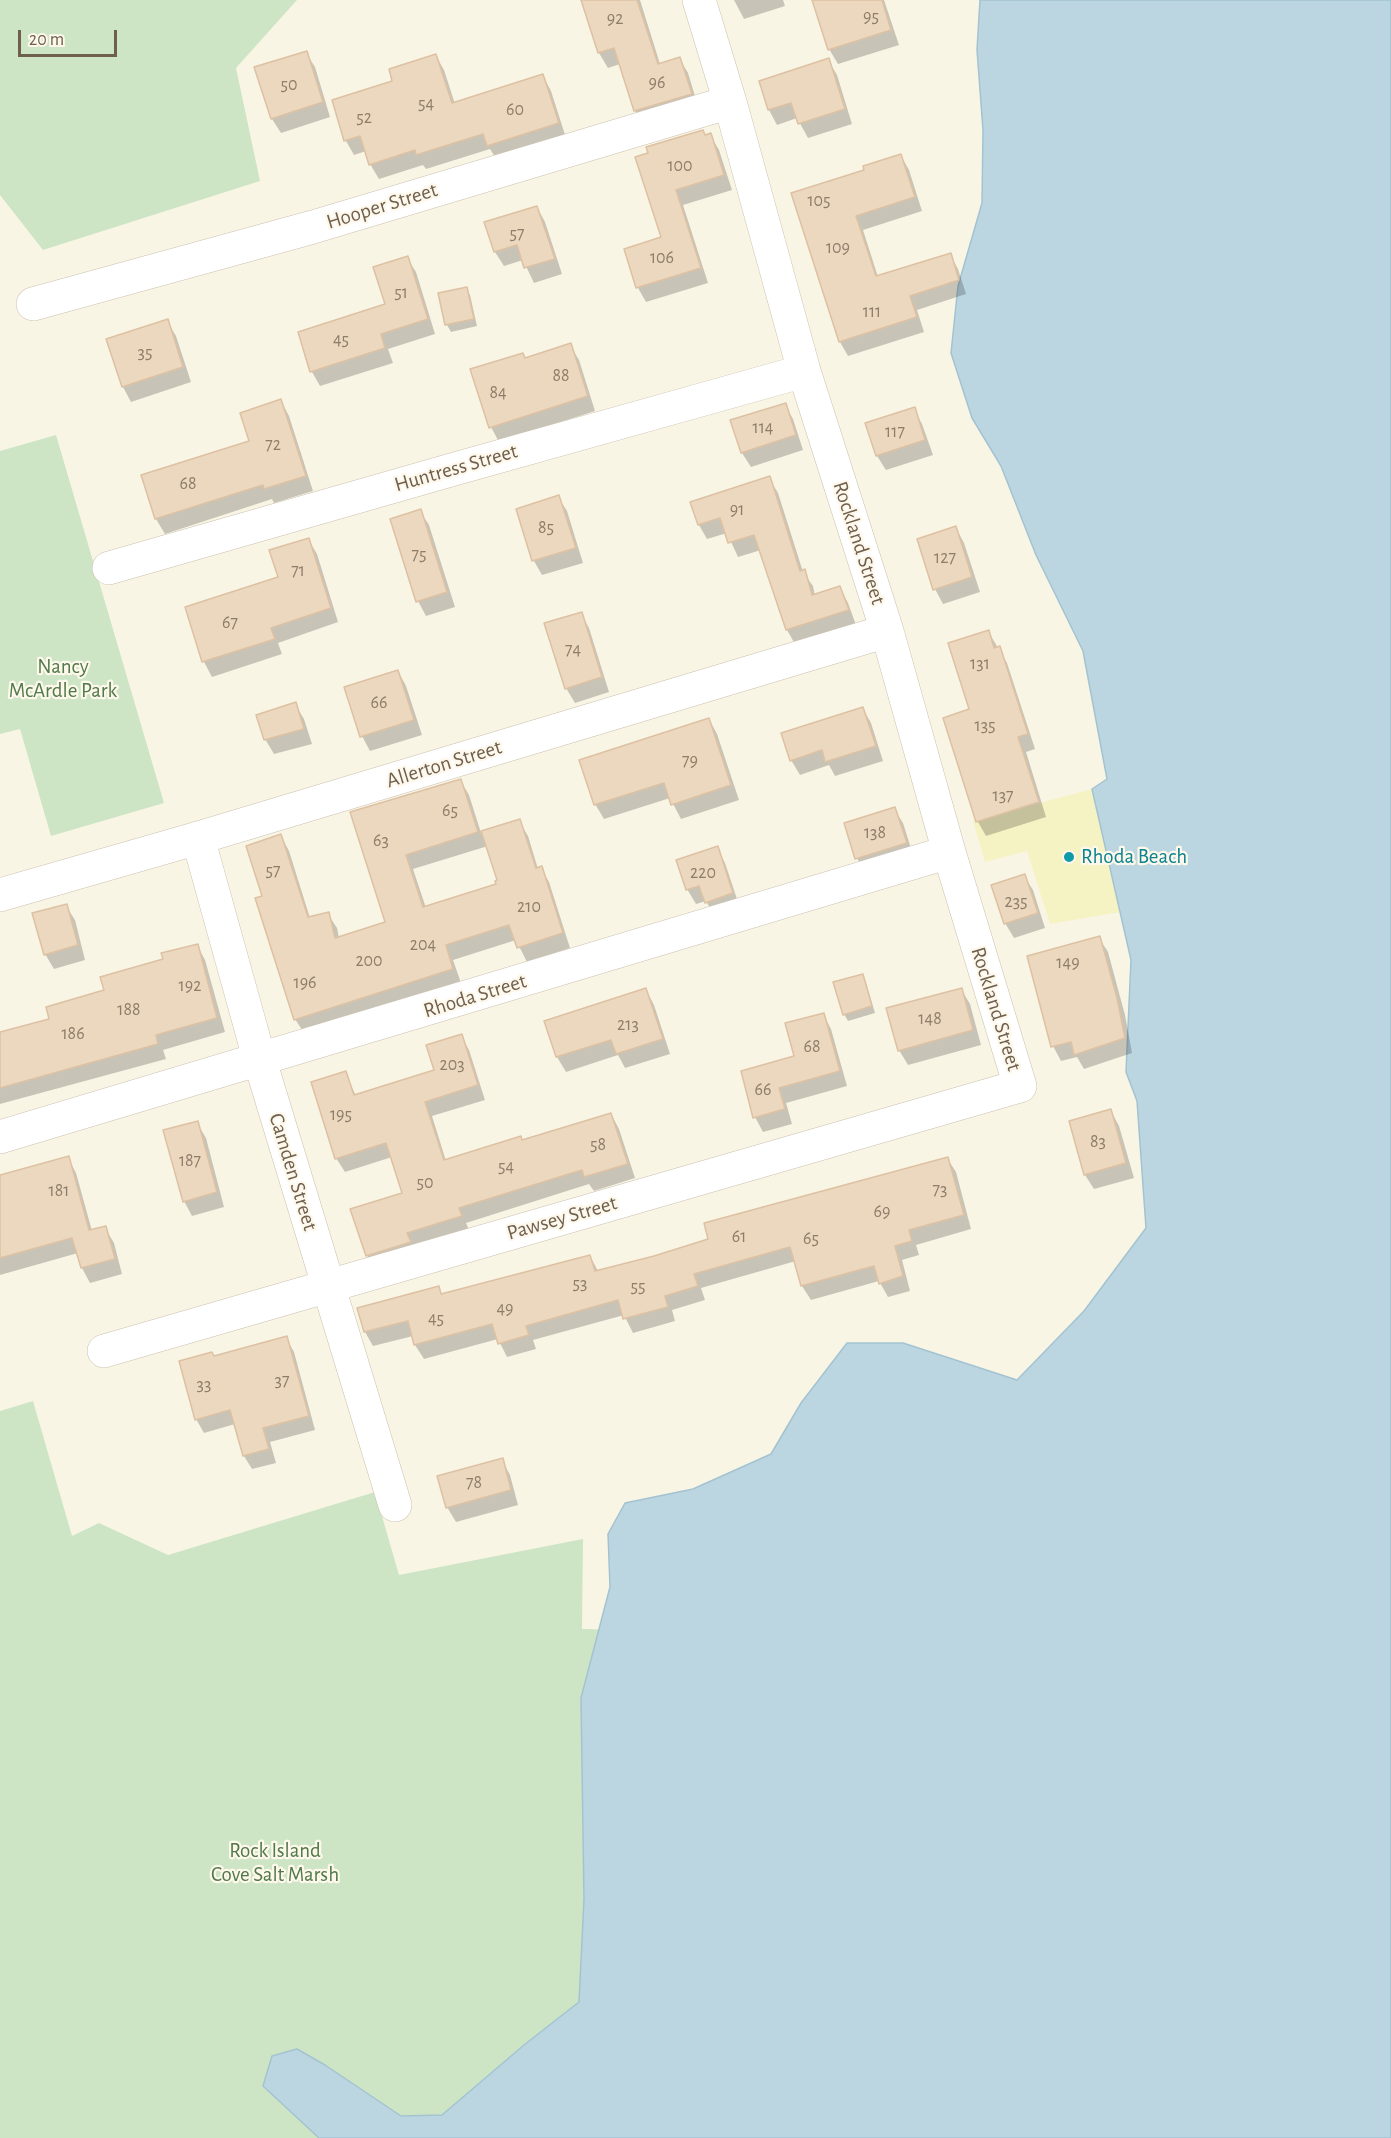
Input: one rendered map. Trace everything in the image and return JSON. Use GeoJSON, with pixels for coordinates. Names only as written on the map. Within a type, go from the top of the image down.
{"type":"FeatureCollection","features":[{"type":"Feature","properties":{"kind":"street","name":"Rockland Street"},"geometry":{"type":"LineString","coordinates":[[699,0],[730,102],[804,371],[887,631],[949,852],[1020,1086]]}},
{"type":"Feature","properties":{"kind":"street","name":"Hooper Street"},"geometry":{"type":"LineString","coordinates":[[33,304],[313,227],[730,102]]}},
{"type":"Feature","properties":{"kind":"street","name":"Huntress Street"},"geometry":{"type":"LineString","coordinates":[[109,568],[804,371]]}},
{"type":"Feature","properties":{"kind":"street","name":"Allerton Street"},"geometry":{"type":"LineString","coordinates":[[0,894],[198,838],[887,631]]}},
{"type":"Feature","properties":{"kind":"street","name":"Camden Street"},"geometry":{"type":"LineString","coordinates":[[198,838],[260,1061],[395,1505]]}},
{"type":"Feature","properties":{"kind":"street","name":"Rhoda Street"},"geometry":{"type":"LineString","coordinates":[[0,1137],[260,1061],[949,852]]}},
{"type":"Feature","properties":{"kind":"street","name":"Pawsey Street"},"geometry":{"type":"LineString","coordinates":[[104,1351],[1020,1086]]}},
{"type":"Feature","properties":{"kind":"green space"},"geometry":{"type":"Polygon","coordinates":[[[0,0],[297,0],[236,68],[260,181],[43,250],[0,195],[0,0]]]}},
{"type":"Feature","properties":{"kind":"green space","name":"Nancy McArdle Park"},"geometry":{"type":"Polygon","coordinates":[[[56,435],[164,803],[51,836],[20,729],[0,734],[0,451],[56,435]]]}},
{"type":"Feature","properties":{"kind":"green space","name":"Rock Island Cove Salt Marsh"},"geometry":{"type":"Polygon","coordinates":[[[33,1401],[72,1536],[99,1523],[168,1555],[375,1492],[399,1575],[583,1539],[582,1629],[678,1631],[593,1958],[579,1996],[579,2002],[527,2138],[0,2138],[0,1411],[33,1401]]]}},
{"type":"Feature","properties":{"kind":"sand","name":"Rhoda Beach"},"geometry":{"type":"Polygon","coordinates":[[[1092,789],[1121,912],[1050,924],[1027,851],[985,862],[973,821],[1092,789]]]}},
{"type":"Feature","properties":{"kind":"water"},"geometry":{"type":"Polygon","coordinates":[[[980,0],[1391,0],[1391,2138],[319,2138],[263,2086],[272,2056],[297,2049],[401,2116],[442,2115],[524,2045],[579,2002],[584,1899],[581,1698],[610,1587],[608,1534],[625,1503],[693,1489],[771,1454],[801,1403],[847,1343],[903,1343],[1017,1380],[1084,1311],[1146,1228],[1137,1101],[1126,1072],[1131,960],[1092,789],[1107,779],[1083,651],[1036,555],[1001,466],[972,418],[951,353],[958,286],[982,203],[983,130],[977,50],[980,0]]]}},
{"type":"Feature","properties":{"kind":"building"},"geometry":{"type":"Polygon","coordinates":[[[581,0],[637,0],[658,64],[680,57],[692,94],[634,111],[614,48],[598,53],[581,0]]]}},
{"type":"Feature","properties":{"kind":"building"},"geometry":{"type":"Polygon","coordinates":[[[812,0],[882,0],[891,30],[828,50],[812,0]]]}},
{"type":"Feature","properties":{"kind":"building"},"geometry":{"type":"Polygon","coordinates":[[[307,51],[323,102],[271,119],[254,67],[307,51]]]}},
{"type":"Feature","properties":{"kind":"building"},"geometry":{"type":"Polygon","coordinates":[[[436,54],[452,103],[543,74],[559,123],[487,146],[483,134],[416,155],[415,150],[369,165],[360,136],[344,141],[332,100],[392,81],[389,69],[436,54]]]}},
{"type":"Feature","properties":{"kind":"building"},"geometry":{"type":"Polygon","coordinates":[[[829,58],[845,109],[798,124],[791,103],[768,110],[759,81],[829,58]]]}},
{"type":"Feature","properties":{"kind":"building"},"geometry":{"type":"Polygon","coordinates":[[[703,130],[705,135],[711,133],[724,175],[676,190],[701,268],[636,288],[624,249],[661,237],[635,157],[648,153],[646,147],[703,130]]]}},
{"type":"Feature","properties":{"kind":"building"},"geometry":{"type":"Polygon","coordinates":[[[901,154],[915,197],[856,216],[876,276],[951,253],[959,280],[910,296],[917,317],[839,342],[791,193],[864,170],[863,166],[901,154]]]}},
{"type":"Feature","properties":{"kind":"building"},"geometry":{"type":"Polygon","coordinates":[[[537,206],[555,259],[524,268],[517,245],[494,252],[484,222],[537,206]]]}},
{"type":"Feature","properties":{"kind":"building"},"geometry":{"type":"Polygon","coordinates":[[[408,256],[428,319],[381,334],[385,348],[310,372],[298,332],[385,304],[373,267],[408,256]]]}},
{"type":"Feature","properties":{"kind":"building"},"geometry":{"type":"Polygon","coordinates":[[[467,287],[474,319],[445,325],[438,293],[467,287]]]}},
{"type":"Feature","properties":{"kind":"building"},"geometry":{"type":"Polygon","coordinates":[[[168,319],[183,367],[122,387],[106,339],[168,319]]]}},
{"type":"Feature","properties":{"kind":"building"},"geometry":{"type":"Polygon","coordinates":[[[571,343],[588,396],[489,428],[470,369],[523,353],[525,358],[571,343]]]}},
{"type":"Feature","properties":{"kind":"building"},"geometry":{"type":"Polygon","coordinates":[[[281,399],[306,476],[264,489],[263,485],[155,519],[141,475],[249,441],[240,413],[281,399]]]}},
{"type":"Feature","properties":{"kind":"building"},"geometry":{"type":"Polygon","coordinates":[[[786,403],[796,435],[741,453],[730,420],[786,403]]]}},
{"type":"Feature","properties":{"kind":"building"},"geometry":{"type":"Polygon","coordinates":[[[915,407],[925,440],[876,456],[865,423],[915,407]]]}},
{"type":"Feature","properties":{"kind":"building"},"geometry":{"type":"Polygon","coordinates":[[[770,476],[800,571],[805,569],[812,595],[840,586],[849,610],[786,630],[754,535],[728,543],[720,518],[698,525],[690,502],[770,476]]]}},
{"type":"Feature","properties":{"kind":"building"},"geometry":{"type":"Polygon","coordinates":[[[559,495],[576,548],[532,561],[516,509],[559,495]]]}},
{"type":"Feature","properties":{"kind":"building"},"geometry":{"type":"Polygon","coordinates":[[[421,509],[447,592],[416,602],[390,519],[421,509]]]}},
{"type":"Feature","properties":{"kind":"building"},"geometry":{"type":"Polygon","coordinates":[[[956,526],[972,577],[933,590],[917,539],[956,526]]]}},
{"type":"Feature","properties":{"kind":"building"},"geometry":{"type":"Polygon","coordinates":[[[309,538],[331,608],[271,628],[275,639],[202,662],[185,607],[278,577],[269,550],[309,538]]]}},
{"type":"Feature","properties":{"kind":"building"},"geometry":{"type":"Polygon","coordinates":[[[582,612],[602,677],[565,689],[544,623],[582,612]]]}},
{"type":"Feature","properties":{"kind":"building"},"geometry":{"type":"Polygon","coordinates":[[[989,630],[994,648],[1000,646],[1028,734],[1018,737],[1039,802],[976,822],[943,718],[969,709],[948,643],[989,630]]]}},
{"type":"Feature","properties":{"kind":"building"},"geometry":{"type":"Polygon","coordinates":[[[398,670],[414,720],[360,737],[344,687],[398,670]]]}},
{"type":"Feature","properties":{"kind":"building"},"geometry":{"type":"Polygon","coordinates":[[[296,702],[304,729],[264,740],[256,715],[296,702]]]}},
{"type":"Feature","properties":{"kind":"building"},"geometry":{"type":"Polygon","coordinates":[[[863,707],[876,746],[825,762],[822,750],[790,761],[781,733],[863,707]]]}},
{"type":"Feature","properties":{"kind":"building"},"geometry":{"type":"Polygon","coordinates":[[[709,718],[731,785],[671,805],[664,783],[594,805],[579,760],[709,718]]]}},
{"type":"Feature","properties":{"kind":"building"},"geometry":{"type":"Polygon","coordinates":[[[461,779],[478,832],[406,855],[423,907],[496,884],[497,880],[481,831],[520,819],[536,868],[542,866],[563,933],[517,948],[509,925],[446,945],[453,969],[294,1020],[255,898],[262,896],[246,846],[281,834],[308,917],[329,912],[335,938],[385,922],[350,812],[461,779]]]}},
{"type":"Feature","properties":{"kind":"building"},"geometry":{"type":"Polygon","coordinates":[[[895,807],[907,843],[855,859],[844,823],[895,807]]]}},
{"type":"Feature","properties":{"kind":"building"},"geometry":{"type":"Polygon","coordinates":[[[718,846],[733,893],[705,903],[699,886],[686,890],[676,860],[718,846]]]}},
{"type":"Feature","properties":{"kind":"building"},"geometry":{"type":"Polygon","coordinates":[[[1025,874],[1038,913],[1004,924],[991,885],[1025,874]]]}},
{"type":"Feature","properties":{"kind":"building"},"geometry":{"type":"Polygon","coordinates":[[[67,904],[78,945],[44,955],[32,913],[67,904]]]}},
{"type":"Feature","properties":{"kind":"building"},"geometry":{"type":"Polygon","coordinates":[[[1100,936],[1125,1038],[1074,1055],[1071,1042],[1051,1047],[1027,956],[1100,936]]]}},
{"type":"Feature","properties":{"kind":"building"},"geometry":{"type":"Polygon","coordinates":[[[198,944],[217,1018],[156,1035],[158,1044],[0,1088],[0,1032],[49,1019],[46,1007],[104,990],[100,977],[163,959],[161,953],[198,944]]]}},
{"type":"Feature","properties":{"kind":"building"},"geometry":{"type":"Polygon","coordinates":[[[863,974],[872,1006],[843,1015],[833,982],[863,974]]]}},
{"type":"Feature","properties":{"kind":"building"},"geometry":{"type":"Polygon","coordinates":[[[646,988],[663,1039],[616,1054],[611,1040],[556,1057],[544,1021],[646,988]]]}},
{"type":"Feature","properties":{"kind":"building"},"geometry":{"type":"Polygon","coordinates":[[[962,988],[973,1030],[898,1051],[886,1008],[962,988]]]}},
{"type":"Feature","properties":{"kind":"building"},"geometry":{"type":"Polygon","coordinates":[[[824,1013],[840,1071],[779,1088],[785,1109],[753,1118],[741,1071],[794,1056],[785,1023],[824,1013]]]}},
{"type":"Feature","properties":{"kind":"building"},"geometry":{"type":"Polygon","coordinates":[[[462,1034],[478,1085],[425,1102],[444,1160],[521,1136],[522,1140],[611,1113],[628,1164],[584,1177],[582,1170],[459,1208],[462,1216],[407,1233],[411,1242],[366,1256],[350,1209],[402,1193],[386,1143],[335,1159],[311,1082],[346,1071],[354,1095],[434,1070],[426,1045],[462,1034]]]}},
{"type":"Feature","properties":{"kind":"building"},"geometry":{"type":"Polygon","coordinates":[[[1111,1109],[1126,1163],[1084,1175],[1069,1121],[1111,1109]]]}},
{"type":"Feature","properties":{"kind":"building"},"geometry":{"type":"Polygon","coordinates":[[[198,1121],[217,1192],[183,1202],[163,1130],[198,1121]]]}},
{"type":"Feature","properties":{"kind":"building"},"geometry":{"type":"Polygon","coordinates":[[[69,1156],[89,1230],[106,1226],[115,1259],[81,1268],[72,1238],[0,1258],[0,1175],[69,1156]]]}},
{"type":"Feature","properties":{"kind":"building"},"geometry":{"type":"Polygon","coordinates":[[[948,1157],[964,1215],[909,1230],[912,1241],[895,1246],[903,1276],[879,1284],[874,1266],[801,1286],[790,1247],[694,1274],[698,1286],[665,1296],[668,1307],[623,1319],[618,1300],[526,1326],[529,1335],[498,1344],[492,1324],[414,1345],[408,1321],[364,1332],[357,1308],[439,1286],[441,1294],[590,1255],[595,1271],[654,1256],[708,1239],[704,1223],[948,1157]]]}},
{"type":"Feature","properties":{"kind":"building"},"geometry":{"type":"Polygon","coordinates":[[[287,1336],[309,1416],[263,1428],[269,1449],[243,1456],[230,1410],[195,1420],[179,1361],[212,1352],[214,1356],[287,1336]]]}},
{"type":"Feature","properties":{"kind":"building"},"geometry":{"type":"Polygon","coordinates":[[[503,1458],[511,1490],[446,1508],[437,1476],[503,1458]]]}},
{"type":"Feature","properties":{"kind":"place","name":"Rhoda Beach"},"geometry":{"type":"Point","coordinates":[1069,857]}}]}
